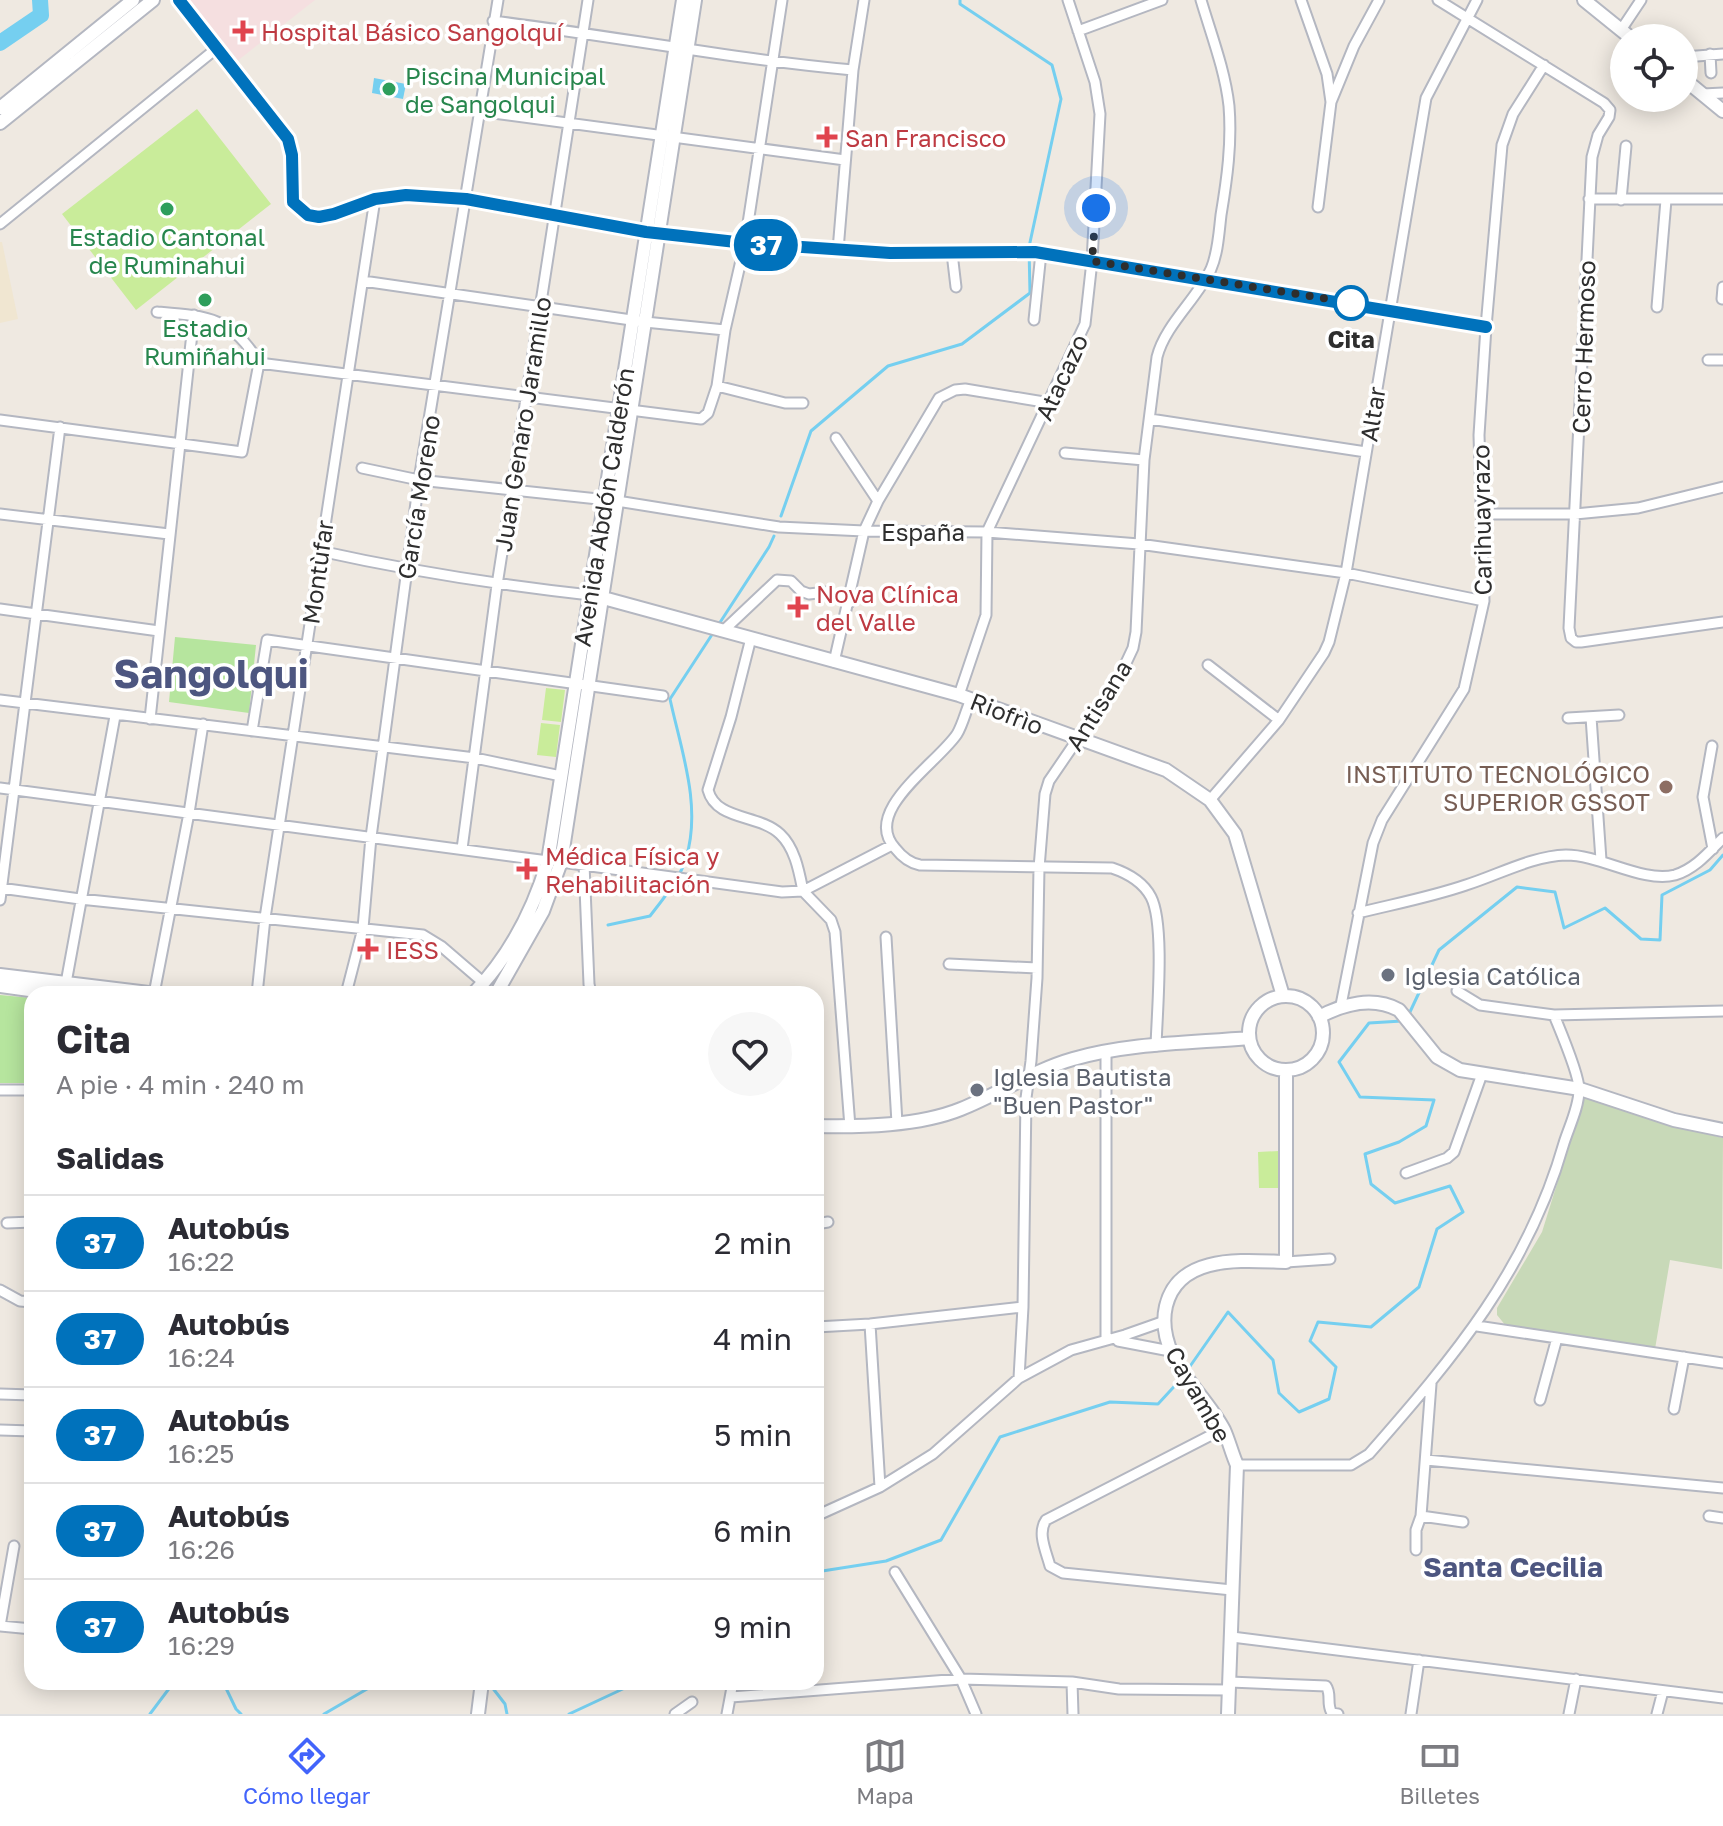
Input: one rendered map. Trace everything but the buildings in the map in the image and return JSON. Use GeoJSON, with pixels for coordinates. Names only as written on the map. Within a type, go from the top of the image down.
{"type":"FeatureCollection","features":[{"type":"Feature","properties":{"kind":"street"},"geometry":{"type":"LineString","coordinates":[[0,108],[133,0]]}},
{"type":"Feature","properties":{"kind":"street"},"geometry":{"type":"LineString","coordinates":[[0,123],[153,0]]}},
{"type":"Feature","properties":{"kind":"street"},"geometry":{"type":"LineString","coordinates":[[179,0],[288,139],[292,155],[291,195],[299,210],[319,217],[375,199],[406,195],[466,199],[652,232],[745,243],[838,250],[1038,253],[1486,327]]}},
{"type":"Feature","properties":{"kind":"street","name":"García Moreno"},"geometry":{"type":"LineString","coordinates":[[348,986],[363,928],[371,837],[419,480],[498,0]]}},
{"type":"Feature","properties":{"kind":"street","name":"Juan Genaro Jaramillo"},"geometry":{"type":"LineString","coordinates":[[462,849],[484,672],[588,0]]}},
{"type":"Feature","properties":{"kind":"street","name":"Avenida Abdón Calderón"},"geometry":{"type":"LineString","coordinates":[[681,50],[683,0]]}},
{"type":"Feature","properties":{"kind":"street","name":"Avenida Abdón Calderón"},"geometry":{"type":"LineString","coordinates":[[501,986],[543,911],[554,861],[681,50],[695,0]]}},
{"type":"Feature","properties":{"kind":"street"},"geometry":{"type":"LineString","coordinates":[[259,363],[701,419],[708,413],[717,386],[725,330],[745,243],[782,0]]}},
{"type":"Feature","properties":{"kind":"street"},"geometry":{"type":"LineString","coordinates":[[838,250],[853,70],[864,0]]}},
{"type":"Feature","properties":{"kind":"street","name":"Atacazo"},"geometry":{"type":"LineString","coordinates":[[892,845],[886,828],[889,809],[957,734],[986,615],[987,532],[1084,330],[1092,261],[1100,114],[1095,82],[1068,0]]}},
{"type":"Feature","properties":{"kind":"street"},"geometry":{"type":"LineString","coordinates":[[1078,31],[1162,0]]}},
{"type":"Feature","properties":{"kind":"street","name":"Antisana"},"geometry":{"type":"LineString","coordinates":[[1019,1378],[1028,1078],[1037,968],[1039,868],[1047,786],[1129,661],[1136,632],[1144,460],[1159,349],[1207,279],[1213,264],[1228,176],[1229,104],[1223,72],[1201,0]]}},
{"type":"Feature","properties":{"kind":"street"},"geometry":{"type":"LineString","coordinates":[[1301,0],[1327,74],[1331,102],[1318,207]]}},
{"type":"Feature","properties":{"kind":"street"},"geometry":{"type":"LineString","coordinates":[[1331,102],[1354,46],[1379,0]]}},
{"type":"Feature","properties":{"kind":"street","name":"Cerro Hermoso"},"geometry":{"type":"LineString","coordinates":[[1438,0],[1604,103],[1610,110],[1592,157],[1569,628],[1571,638],[1576,642],[1723,622]]}},
{"type":"Feature","properties":{"kind":"street","name":"Altar"},"geometry":{"type":"LineString","coordinates":[[1210,800],[1279,720],[1329,642],[1346,573],[1426,98],[1477,0]]}},
{"type":"Feature","properties":{"kind":"street"},"geometry":{"type":"LineString","coordinates":[[1584,0],[1614,24]]}},
{"type":"Feature","properties":{"kind":"street"},"geometry":{"type":"LineString","coordinates":[[1630,24],[1641,0]]}},
{"type":"Feature","properties":{"kind":"street"},"geometry":{"type":"LineString","coordinates":[[493,21],[583,32],[772,63],[853,70]]}},
{"type":"Feature","properties":{"kind":"street"},"geometry":{"type":"LineString","coordinates":[[0,224],[217,48]]}},
{"type":"Feature","properties":{"kind":"street"},"geometry":{"type":"LineString","coordinates":[[1710,54],[1711,73]]}},
{"type":"Feature","properties":{"kind":"street"},"geometry":{"type":"LineString","coordinates":[[1698,55],[1723,54]]}},
{"type":"Feature","properties":{"kind":"street","name":"Carihuayrazo"},"geometry":{"type":"LineString","coordinates":[[1341,1005],[1367,866],[1382,820],[1464,689],[1484,601],[1479,435],[1502,145],[1513,114],[1544,65]]}},
{"type":"Feature","properties":{"kind":"street"},"geometry":{"type":"LineString","coordinates":[[1698,90],[1723,111]]}},
{"type":"Feature","properties":{"kind":"street"},"geometry":{"type":"LineString","coordinates":[[1703,94],[1723,93]]}},
{"type":"Feature","properties":{"kind":"street"},"geometry":{"type":"LineString","coordinates":[[478,111],[845,160]]}},
{"type":"Feature","properties":{"kind":"street"},"geometry":{"type":"LineString","coordinates":[[1621,200],[1626,146]]}},
{"type":"Feature","properties":{"kind":"street","name":"Montùfar"},"geometry":{"type":"LineString","coordinates":[[258,986],[265,918],[375,199]]}},
{"type":"Feature","properties":{"kind":"street"},"geometry":{"type":"LineString","coordinates":[[1589,199],[1723,199]]}},
{"type":"Feature","properties":{"kind":"street"},"geometry":{"type":"LineString","coordinates":[[1657,307],[1666,200]]}},
{"type":"Feature","properties":{"kind":"street"},"geometry":{"type":"LineString","coordinates":[[952,253],[956,287]]}},
{"type":"Feature","properties":{"kind":"street"},"geometry":{"type":"LineString","coordinates":[[1034,320],[1038,253]]}},
{"type":"Feature","properties":{"kind":"street"},"geometry":{"type":"LineString","coordinates":[[363,281],[541,308],[725,330]]}},
{"type":"Feature","properties":{"kind":"street"},"geometry":{"type":"LineString","coordinates":[[1722,299],[1723,287]]}},
{"type":"Feature","properties":{"kind":"street"},"geometry":{"type":"LineString","coordinates":[[0,420],[242,452],[259,363],[245,340],[222,322],[194,315],[157,312]]}},
{"type":"Feature","properties":{"kind":"street"},"geometry":{"type":"LineString","coordinates":[[150,719],[194,315]]}},
{"type":"Feature","properties":{"kind":"street"},"geometry":{"type":"LineString","coordinates":[[1708,360],[1723,360]]}},
{"type":"Feature","properties":{"kind":"street"},"geometry":{"type":"LineString","coordinates":[[717,386],[785,403],[803,403]]}},
{"type":"Feature","properties":{"kind":"street"},"geometry":{"type":"LineString","coordinates":[[834,662],[864,531],[934,405],[946,393],[965,389],[1050,403]]}},
{"type":"Feature","properties":{"kind":"street"},"geometry":{"type":"LineString","coordinates":[[1150,419],[1366,452]]}},
{"type":"Feature","properties":{"kind":"street"},"geometry":{"type":"LineString","coordinates":[[0,900],[60,427]]}},
{"type":"Feature","properties":{"kind":"street"},"geometry":{"type":"LineString","coordinates":[[836,438],[878,501]]}},
{"type":"Feature","properties":{"kind":"street"},"geometry":{"type":"LineString","coordinates":[[1065,453],[1144,460]]}},
{"type":"Feature","properties":{"kind":"street","name":"España"},"geometry":{"type":"LineString","coordinates":[[362,468],[419,480],[611,501],[779,527],[987,532],[1139,544],[1346,573],[1484,601]]}},
{"type":"Feature","properties":{"kind":"street"},"geometry":{"type":"LineString","coordinates":[[1482,514],[1575,514],[1638,508],[1723,487]]}},
{"type":"Feature","properties":{"kind":"street"},"geometry":{"type":"LineString","coordinates":[[0,514],[169,534]]}},
{"type":"Feature","properties":{"kind":"street"},"geometry":{"type":"LineString","coordinates":[[320,551],[497,585],[596,596]]}},
{"type":"Feature","properties":{"kind":"street"},"geometry":{"type":"LineString","coordinates":[[717,629],[777,580],[791,581],[809,594],[827,592],[849,603]]}},
{"type":"Feature","properties":{"kind":"street","name":"Riofrìo"},"geometry":{"type":"LineString","coordinates":[[596,596],[965,697],[1076,740],[1166,770],[1210,800],[1235,834],[1283,996]]}},
{"type":"Feature","properties":{"kind":"street"},"geometry":{"type":"LineString","coordinates":[[0,609],[159,631]]}},
{"type":"Feature","properties":{"kind":"street"},"geometry":{"type":"LineString","coordinates":[[751,638],[708,790],[711,800],[718,807],[779,833],[792,852],[803,891],[831,920],[835,932],[850,1127]]}},
{"type":"Feature","properties":{"kind":"street"},"geometry":{"type":"LineString","coordinates":[[252,731],[267,640],[663,696]]}},
{"type":"Feature","properties":{"kind":"street"},"geometry":{"type":"LineString","coordinates":[[1208,665],[1279,720]]}},
{"type":"Feature","properties":{"kind":"street","name":"Avenida Abdón Calderón"},"geometry":{"type":"LineString","coordinates":[[481,986],[506,954],[532,910],[554,861],[561,776],[581,686]]}},
{"type":"Feature","properties":{"kind":"street"},"geometry":{"type":"LineString","coordinates":[[0,700],[475,758],[561,776]]}},
{"type":"Feature","properties":{"kind":"street"},"geometry":{"type":"LineString","coordinates":[[1568,718],[1619,715]]}},
{"type":"Feature","properties":{"kind":"street"},"geometry":{"type":"LineString","coordinates":[[62,986],[115,716]]}},
{"type":"Feature","properties":{"kind":"street"},"geometry":{"type":"LineString","coordinates":[[1591,717],[1601,860]]}},
{"type":"Feature","properties":{"kind":"street"},"geometry":{"type":"LineString","coordinates":[[157,986],[203,724]]}},
{"type":"Feature","properties":{"kind":"street"},"geometry":{"type":"LineString","coordinates":[[1712,746],[1703,797],[1713,849]]}},
{"type":"Feature","properties":{"kind":"street"},"geometry":{"type":"LineString","coordinates":[[0,788],[659,873],[782,892],[803,891],[892,845],[908,861],[920,865],[1112,868],[1125,873],[1150,895],[1158,917],[1156,1046]]}},
{"type":"Feature","properties":{"kind":"street"},"geometry":{"type":"LineString","coordinates":[[1358,913],[1464,886],[1526,863],[1568,855],[1665,876],[1685,871],[1723,838]]}},
{"type":"Feature","properties":{"kind":"street"},"geometry":{"type":"LineString","coordinates":[[584,864],[589,986]]}},
{"type":"Feature","properties":{"kind":"street"},"geometry":{"type":"LineString","coordinates":[[1,888],[423,935],[441,946],[484,983]]}},
{"type":"Feature","properties":{"kind":"street"},"geometry":{"type":"LineString","coordinates":[[886,937],[897,1123]]}},
{"type":"Feature","properties":{"kind":"street"},"geometry":{"type":"LineString","coordinates":[[949,964],[1037,968]]}},
{"type":"Feature","properties":{"kind":"street"},"geometry":{"type":"LineString","coordinates":[[0,975],[52,986]]}},
{"type":"Feature","properties":{"kind":"street"},"geometry":{"type":"LineString","coordinates":[[0,986],[24,987]]}},
{"type":"Feature","properties":{"kind":"street"},"geometry":{"type":"LineString","coordinates":[[1457,991],[1480,1005],[1554,1015],[1723,1011]]}},
{"type":"Feature","properties":{"kind":"street"},"geometry":{"type":"LineString","coordinates":[[1283,996],[1304,1001],[1319,1017],[1322,1038],[1314,1057],[1306,1064],[1286,1070],[1266,1065],[1252,1048],[1249,1026],[1261,1005],[1283,996]]}},
{"type":"Feature","properties":{"kind":"street"},"geometry":{"type":"LineString","coordinates":[[1319,1017],[1341,1005],[1378,1003],[1399,1010],[1437,1057],[1460,1070],[1580,1089],[1674,1120],[1723,1130]]}},
{"type":"Feature","properties":{"kind":"street"},"geometry":{"type":"LineString","coordinates":[[1237,1465],[1351,1465],[1359,1461],[1369,1454],[1431,1384],[1477,1326],[1535,1227],[1580,1089],[1554,1015]]}},
{"type":"Feature","properties":{"kind":"street"},"geometry":{"type":"LineString","coordinates":[[824,1126],[897,1123],[961,1110],[1073,1058],[1156,1046],[1249,1038]]}},
{"type":"Feature","properties":{"kind":"street"},"geometry":{"type":"LineString","coordinates":[[1106,1052],[1106,1340]]}},
{"type":"Feature","properties":{"kind":"street"},"geometry":{"type":"LineString","coordinates":[[1286,1070],[1286,1262]]}},
{"type":"Feature","properties":{"kind":"street"},"geometry":{"type":"LineString","coordinates":[[1406,1173],[1447,1158],[1454,1152],[1482,1074]]}},
{"type":"Feature","properties":{"kind":"street"},"geometry":{"type":"LineString","coordinates":[[0,1090],[24,1090]]}},
{"type":"Feature","properties":{"kind":"street"},"geometry":{"type":"LineString","coordinates":[[7,1223],[24,1222]]}},
{"type":"Feature","properties":{"kind":"street"},"geometry":{"type":"LineString","coordinates":[[824,1223],[828,1222]]}},
{"type":"Feature","properties":{"kind":"street","name":"Cayambe"},"geometry":{"type":"LineString","coordinates":[[1228,1714],[1237,1465],[1223,1429],[1173,1355],[1162,1322],[1168,1299],[1190,1271],[1227,1261],[1330,1259]]}},
{"type":"Feature","properties":{"kind":"street"},"geometry":{"type":"LineString","coordinates":[[0,1290],[24,1301]]}},
{"type":"Feature","properties":{"kind":"street"},"geometry":{"type":"LineString","coordinates":[[824,1327],[1023,1307]]}},
{"type":"Feature","properties":{"kind":"street"},"geometry":{"type":"LineString","coordinates":[[824,1512],[880,1487],[933,1454],[1019,1378],[1071,1350],[1162,1322]]}},
{"type":"Feature","properties":{"kind":"street"},"geometry":{"type":"LineString","coordinates":[[870,1324],[880,1487]]}},
{"type":"Feature","properties":{"kind":"street"},"geometry":{"type":"LineString","coordinates":[[1477,1326],[1723,1363]]}},
{"type":"Feature","properties":{"kind":"street"},"geometry":{"type":"LineString","coordinates":[[1540,1400],[1557,1338]]}},
{"type":"Feature","properties":{"kind":"street"},"geometry":{"type":"LineString","coordinates":[[1106,1340],[1128,1341],[1173,1355]]}},
{"type":"Feature","properties":{"kind":"street"},"geometry":{"type":"LineString","coordinates":[[1674,1409],[1684,1357]]}},
{"type":"Feature","properties":{"kind":"street"},"geometry":{"type":"LineString","coordinates":[[1416,1550],[1431,1384]]}},
{"type":"Feature","properties":{"kind":"street"},"geometry":{"type":"LineString","coordinates":[[0,1394],[24,1395]]}},
{"type":"Feature","properties":{"kind":"street"},"geometry":{"type":"LineString","coordinates":[[1223,1429],[1046,1520],[1041,1533],[1050,1566],[1063,1573],[1232,1590]]}},
{"type":"Feature","properties":{"kind":"street"},"geometry":{"type":"LineString","coordinates":[[0,1430],[24,1431]]}},
{"type":"Feature","properties":{"kind":"street"},"geometry":{"type":"LineString","coordinates":[[1426,1460],[1723,1488]]}},
{"type":"Feature","properties":{"kind":"street"},"geometry":{"type":"LineString","coordinates":[[1421,1516],[1463,1522]]}},
{"type":"Feature","properties":{"kind":"street"},"geometry":{"type":"LineString","coordinates":[[1709,1516],[1723,1518]]}},
{"type":"Feature","properties":{"kind":"street"},"geometry":{"type":"LineString","coordinates":[[14,1546],[0,1626],[24,1628]]}},
{"type":"Feature","properties":{"kind":"street"},"geometry":{"type":"LineString","coordinates":[[895,1572],[961,1679],[976,1714]]}},
{"type":"Feature","properties":{"kind":"street"},"geometry":{"type":"LineString","coordinates":[[1232,1637],[1723,1698]]}},
{"type":"Feature","properties":{"kind":"street"},"geometry":{"type":"LineString","coordinates":[[1411,1714],[1419,1660]]}},
{"type":"Feature","properties":{"kind":"street"},"geometry":{"type":"LineString","coordinates":[[824,1690],[961,1679],[1072,1682],[1119,1689],[1326,1686],[1329,1690],[1328,1706],[1332,1713],[1338,1714]]}},
{"type":"Feature","properties":{"kind":"street"},"geometry":{"type":"LineString","coordinates":[[1569,1714],[1576,1679]]}},
{"type":"Feature","properties":{"kind":"street"},"geometry":{"type":"LineString","coordinates":[[1072,1682],[1073,1714]]}},
{"type":"Feature","properties":{"kind":"street"},"geometry":{"type":"LineString","coordinates":[[482,1690],[482,1712]]}},
{"type":"Feature","properties":{"kind":"street"},"geometry":{"type":"LineString","coordinates":[[482,1712],[488,1690]]}},
{"type":"Feature","properties":{"kind":"street"},"geometry":{"type":"LineString","coordinates":[[727,1714],[732,1690]]}},
{"type":"Feature","properties":{"kind":"street"},"geometry":{"type":"LineString","coordinates":[[731,1697],[820,1690]]}},
{"type":"Feature","properties":{"kind":"street"},"geometry":{"type":"LineString","coordinates":[[1657,1714],[1663,1691]]}},
{"type":"Feature","properties":{"kind":"street"},"geometry":{"type":"LineString","coordinates":[[675,1714],[692,1702]]}},
{"type":"Feature","properties":{"kind":"shaded area","name":"Hospital Básico Sangolquí"},"geometry":{"type":"Polygon","coordinates":[[[188,0],[315,0],[236,62],[188,0]]]}},
{"type":"Feature","properties":{"kind":"shaded area"},"geometry":{"type":"Polygon","coordinates":[[[0,242],[18,319],[0,323],[0,242]]]}},
{"type":"Feature","properties":{"kind":"green space","name":"Estadio Cantonal de Ruminahui"},"geometry":{"type":"Polygon","coordinates":[[[197,109],[271,204],[136,310],[62,214],[197,109]]]}},
{"type":"Feature","properties":{"kind":"green space"},"geometry":{"type":"Polygon","coordinates":[[[175,637],[256,645],[249,713],[169,702],[175,637]]]}},
{"type":"Feature","properties":{"kind":"green space"},"geometry":{"type":"Polygon","coordinates":[[[546,688],[565,690],[561,722],[542,720],[546,688]]]}},
{"type":"Feature","properties":{"kind":"green space"},"geometry":{"type":"Polygon","coordinates":[[[541,723],[560,725],[556,757],[537,755],[541,723]]]}},
{"type":"Feature","properties":{"kind":"green space"},"geometry":{"type":"Polygon","coordinates":[[[0,995],[24,997],[24,1083],[0,1083],[0,995]]]}},
{"type":"Feature","properties":{"kind":"green space"},"geometry":{"type":"Polygon","coordinates":[[[1584,1097],[1659,1122],[1723,1138],[1722,1269],[1670,1260],[1655,1349],[1506,1326],[1497,1315],[1497,1308],[1542,1232],[1584,1097]]]}},
{"type":"Feature","properties":{"kind":"green space"},"geometry":{"type":"Polygon","coordinates":[[[1279,1151],[1279,1188],[1259,1188],[1258,1152],[1279,1151]]]}},
{"type":"Feature","properties":{"kind":"water","name":"Piscina Municipal de Sangolqui"},"geometry":{"type":"Polygon","coordinates":[[[374,78],[406,84],[403,99],[372,93],[374,78]]]}},
{"type":"Feature","properties":{"kind":"waterway"},"geometry":{"type":"LineString","coordinates":[[0,43],[41,15],[40,0]]}},
{"type":"Feature","properties":{"kind":"waterway"},"geometry":{"type":"LineString","coordinates":[[781,516],[811,431],[888,366],[962,344],[1030,293],[1029,247],[1061,99],[1052,65],[960,4],[960,0]]}},
{"type":"Feature","properties":{"kind":"waterway"},"geometry":{"type":"LineString","coordinates":[[719,624],[774,536]]}},
{"type":"Feature","properties":{"kind":"waterway"},"geometry":{"type":"LineString","coordinates":[[608,925],[650,916],[680,874],[686,858],[692,818],[691,798],[670,699],[715,630]]}},
{"type":"Feature","properties":{"kind":"waterway"},"geometry":{"type":"LineString","coordinates":[[1409,1014],[1439,950],[1517,887],[1555,892],[1564,928],[1605,908],[1641,939],[1660,940],[1662,895],[1710,870],[1723,855]]}},
{"type":"Feature","properties":{"kind":"waterway"},"geometry":{"type":"LineString","coordinates":[[1186,1372],[1228,1312],[1273,1360],[1279,1393],[1299,1412],[1329,1399],[1336,1367],[1310,1341],[1318,1322],[1371,1327],[1419,1287],[1437,1229],[1463,1212],[1450,1186],[1395,1203],[1371,1184],[1365,1154],[1399,1142],[1426,1126],[1434,1100],[1360,1097],[1339,1062],[1369,1023],[1402,1021]]}},
{"type":"Feature","properties":{"kind":"waterway"},"geometry":{"type":"LineString","coordinates":[[824,1571],[886,1561],[941,1540],[1000,1437],[1110,1402],[1158,1404],[1182,1378]]}},
{"type":"Feature","properties":{"kind":"waterway"},"geometry":{"type":"LineString","coordinates":[[150,1714],[168,1690]]}},
{"type":"Feature","properties":{"kind":"waterway"},"geometry":{"type":"LineString","coordinates":[[227,1690],[241,1714]]}},
{"type":"Feature","properties":{"kind":"waterway"},"geometry":{"type":"LineString","coordinates":[[324,1714],[365,1690]]}},
{"type":"Feature","properties":{"kind":"waterway"},"geometry":{"type":"LineString","coordinates":[[494,1690],[505,1704],[507,1714]]}},
{"type":"Feature","properties":{"kind":"waterway"},"geometry":{"type":"LineString","coordinates":[[569,1714],[621,1690]]}},
{"type":"Feature","properties":{"kind":"bus line","name":"37"},"geometry":{"type":"LineString","coordinates":[[179,0],[288,139],[292,155],[293,202],[308,215],[319,217],[334,214],[390,195],[406,195],[466,199],[646,232],[745,243],[890,253],[1035,252],[1486,327]]}},
{"type":"Feature","properties":{"kind":"place","name":"Hospital Básico Sangolquí"},"geometry":{"type":"Point","coordinates":[243,31]}},
{"type":"Feature","properties":{"kind":"place","name":"Piscina Municipal de Sangolqui"},"geometry":{"type":"Point","coordinates":[389,89]}},
{"type":"Feature","properties":{"kind":"place","name":"San Francisco"},"geometry":{"type":"Point","coordinates":[827,137]}},
{"type":"Feature","properties":{"kind":"place","name":"Estadio Cantonal de Ruminahui"},"geometry":{"type":"Point","coordinates":[167,209]}},
{"type":"Feature","properties":{"kind":"place","name":"Estadio Rumiñahui"},"geometry":{"type":"Point","coordinates":[205,300]}},
{"type":"Feature","properties":{"kind":"place","name":"Cita"},"geometry":{"type":"Point","coordinates":[1351,303]}},
{"type":"Feature","properties":{"kind":"place","name":"Nova Clínica del Valle"},"geometry":{"type":"Point","coordinates":[798,607]}},
{"type":"Feature","properties":{"kind":"place","name":"INSTITUTO TECNOLÓGICO SUPERIOR GSSOT"},"geometry":{"type":"Point","coordinates":[1666,787]}},
{"type":"Feature","properties":{"kind":"place","name":"Médica Física y Rehabilitación"},"geometry":{"type":"Point","coordinates":[527,869]}},
{"type":"Feature","properties":{"kind":"place","name":"IESS"},"geometry":{"type":"Point","coordinates":[368,949]}},
{"type":"Feature","properties":{"kind":"place","name":"Iglesia Católica"},"geometry":{"type":"Point","coordinates":[1388,975]}},
{"type":"Feature","properties":{"kind":"place","name":"Iglesia Bautista \"Buen Pastor\""},"geometry":{"type":"Point","coordinates":[977,1090]}},
{"type":"Feature","properties":{"kind":"district","name":"Sangolqui"},"geometry":{"type":"Point","coordinates":[211,673]}},
{"type":"Feature","properties":{"kind":"district","name":"Santa Cecilia"},"geometry":{"type":"Point","coordinates":[1513,1566]}},
{"type":"Feature","properties":{"kind":"route"},"geometry":{"type":"LineString","coordinates":[[1096,208],[1092,261],[1359,304],[1351,303]]}}]}
